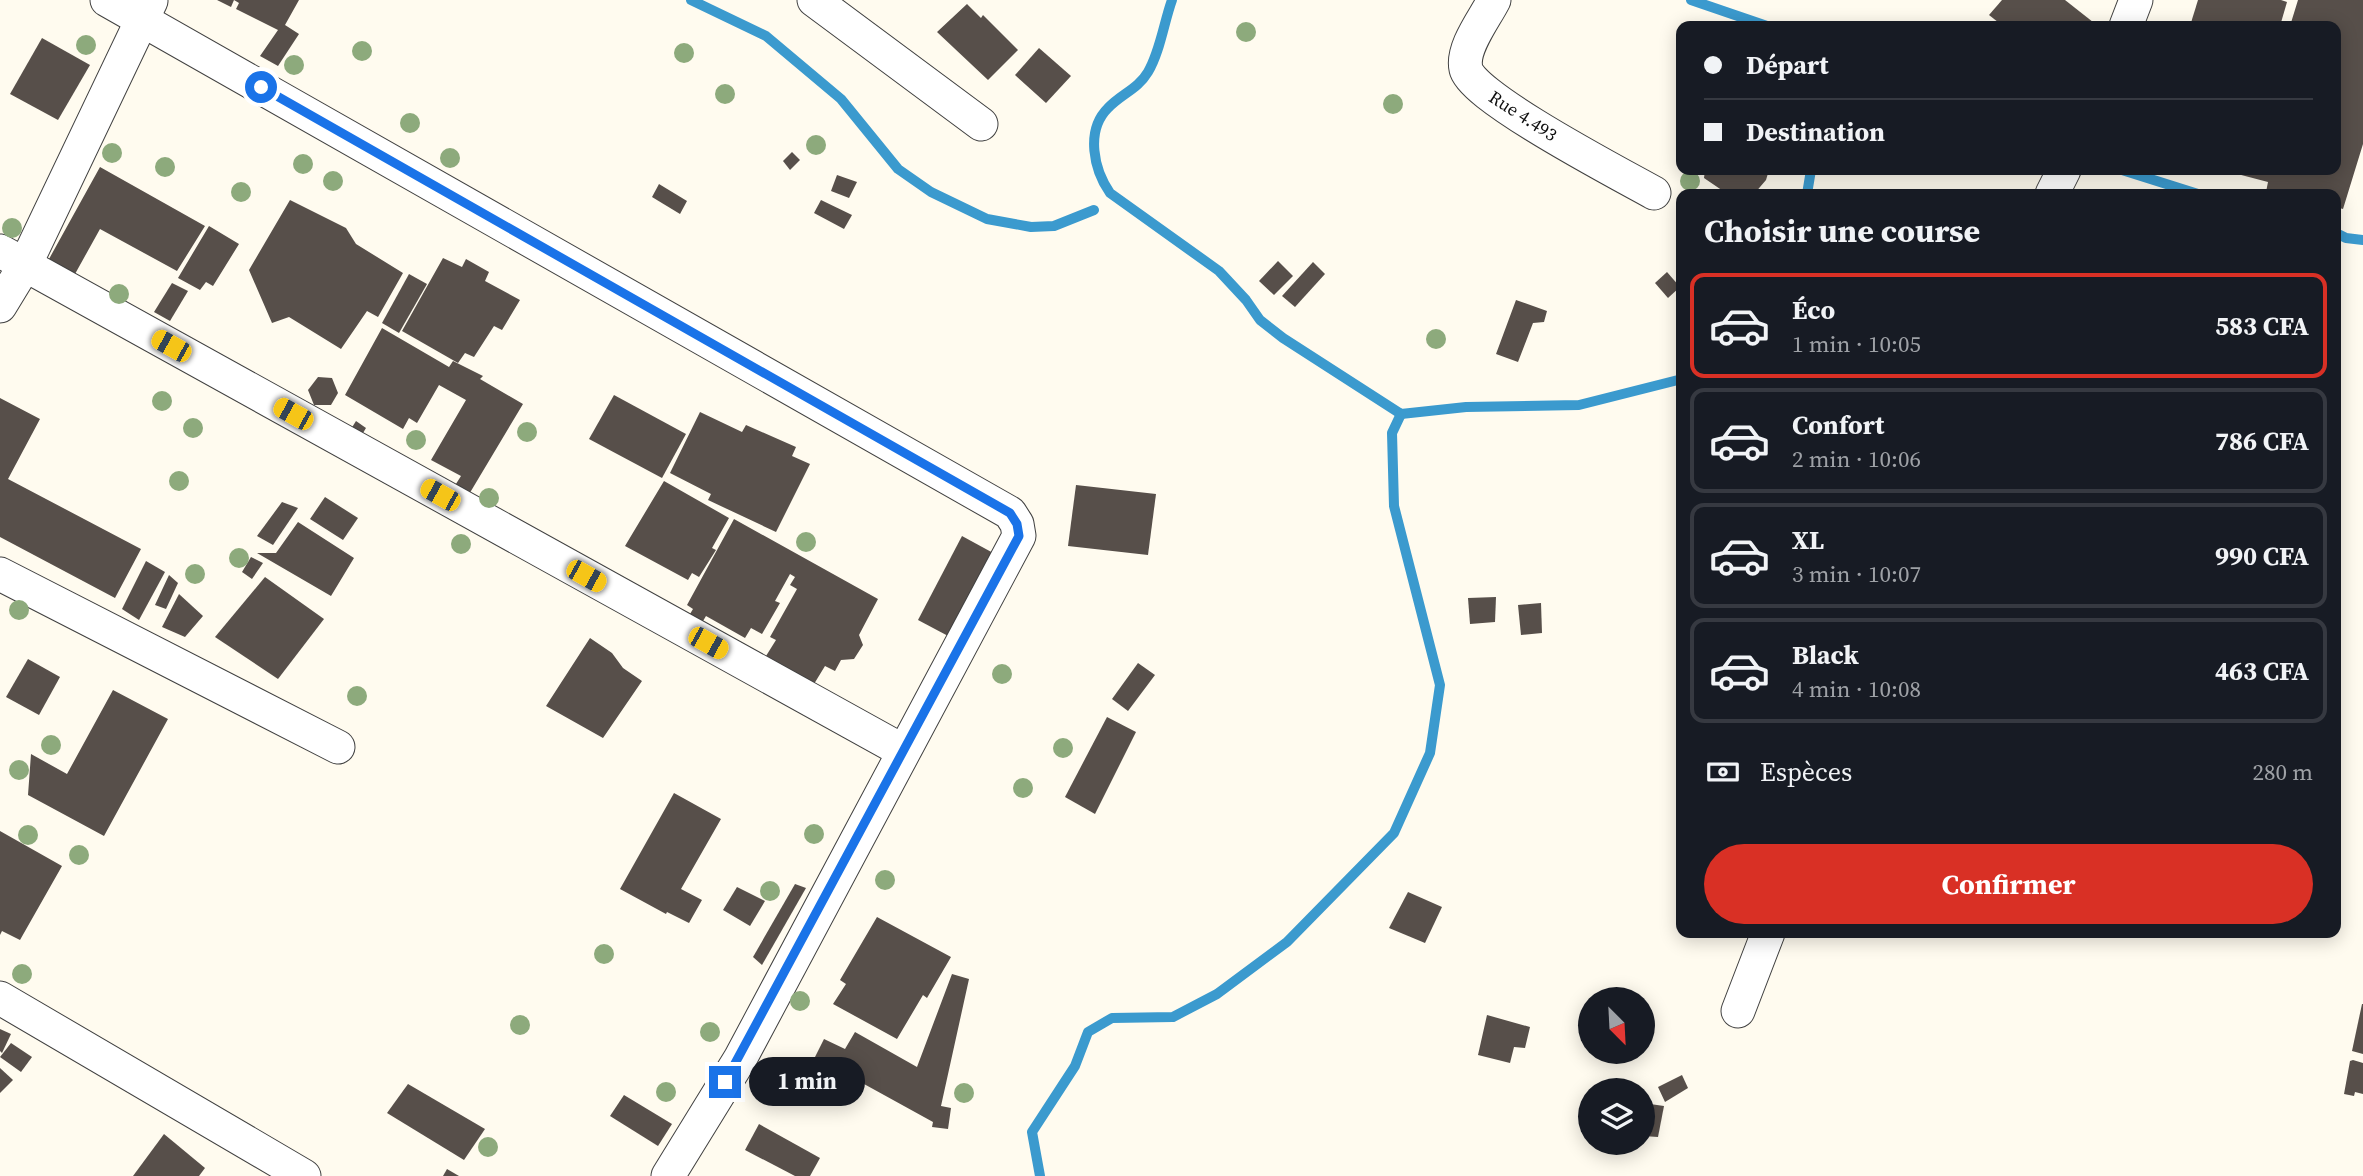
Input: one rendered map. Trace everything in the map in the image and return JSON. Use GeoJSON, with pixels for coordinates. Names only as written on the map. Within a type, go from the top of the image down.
{"type":"FeatureCollection","features":[{"type":"Feature","properties":{"kind":"street"},"geometry":{"type":"LineString","coordinates":[[107,0],[147,9],[606,286],[1010,513],[1017,524],[1019,536],[740,1059],[668,1176]]}},
{"type":"Feature","properties":{"kind":"street"},"geometry":{"type":"LineString","coordinates":[[814,0],[981,124]]}},
{"type":"Feature","properties":{"kind":"street","name":"Rue 4.493"},"geometry":{"type":"LineString","coordinates":[[1494,0],[1465,56],[1466,70],[1474,84],[1545,131],[1654,193]]}},
{"type":"Feature","properties":{"kind":"street"},"geometry":{"type":"LineString","coordinates":[[2128,21],[2136,0]]}},
{"type":"Feature","properties":{"kind":"street"},"geometry":{"type":"LineString","coordinates":[[0,306],[13,258],[147,9]]}},
{"type":"Feature","properties":{"kind":"street"},"geometry":{"type":"LineString","coordinates":[[13,258],[903,751]]}},
{"type":"Feature","properties":{"kind":"street"},"geometry":{"type":"LineString","coordinates":[[0,574],[338,747]]}},
{"type":"Feature","properties":{"kind":"street"},"geometry":{"type":"LineString","coordinates":[[1738,1011],[1766,938]]}},
{"type":"Feature","properties":{"kind":"street"},"geometry":{"type":"LineString","coordinates":[[0,998],[304,1176]]}},
{"type":"Feature","properties":{"kind":"building"},"geometry":{"type":"Polygon","coordinates":[[[217,0],[234,0],[231,7],[217,0]]]}},
{"type":"Feature","properties":{"kind":"building"},"geometry":{"type":"Polygon","coordinates":[[[234,0],[299,0],[285,25],[299,34],[278,66],[260,56],[278,30],[236,9],[239,3],[234,0]]]}},
{"type":"Feature","properties":{"kind":"building"},"geometry":{"type":"Polygon","coordinates":[[[2002,0],[2065,0],[2092,21],[1997,21],[1989,15],[2002,0]]]}},
{"type":"Feature","properties":{"kind":"building"},"geometry":{"type":"Polygon","coordinates":[[[2198,0],[2287,2],[2281,21],[2192,21],[2198,0]]]}},
{"type":"Feature","properties":{"kind":"building"},"geometry":{"type":"Polygon","coordinates":[[[2298,0],[2363,0],[2363,144],[2343,209],[2341,189],[2267,189],[2268,182],[2241,175],[2341,175],[2341,21],[2292,21],[2298,0]]]}},
{"type":"Feature","properties":{"kind":"building"},"geometry":{"type":"Polygon","coordinates":[[[967,4],[981,18],[983,15],[1018,50],[988,80],[937,32],[967,4]]]}},
{"type":"Feature","properties":{"kind":"building"},"geometry":{"type":"Polygon","coordinates":[[[42,38],[90,65],[58,120],[10,94],[42,38]]]}},
{"type":"Feature","properties":{"kind":"building"},"geometry":{"type":"Polygon","coordinates":[[[1039,48],[1071,76],[1046,103],[1015,75],[1039,48]]]}},
{"type":"Feature","properties":{"kind":"building"},"geometry":{"type":"Polygon","coordinates":[[[792,152],[800,160],[790,170],[783,161],[792,152]]]}},
{"type":"Feature","properties":{"kind":"building"},"geometry":{"type":"Polygon","coordinates":[[[100,167],[205,226],[177,271],[100,229],[75,274],[49,259],[100,167]]]}},
{"type":"Feature","properties":{"kind":"building"},"geometry":{"type":"Polygon","coordinates":[[[837,175],[857,182],[849,198],[831,191],[837,175]]]}},
{"type":"Feature","properties":{"kind":"building"},"geometry":{"type":"Polygon","coordinates":[[[1704,175],[1768,175],[1758,189],[1720,189],[1704,178],[1704,175]]]}},
{"type":"Feature","properties":{"kind":"building"},"geometry":{"type":"Polygon","coordinates":[[[659,184],[687,201],[680,214],[652,197],[659,184]]]}},
{"type":"Feature","properties":{"kind":"building"},"geometry":{"type":"Polygon","coordinates":[[[290,200],[346,228],[356,244],[403,273],[378,317],[367,311],[341,349],[289,317],[272,323],[249,270],[290,200]]]}},
{"type":"Feature","properties":{"kind":"building"},"geometry":{"type":"Polygon","coordinates":[[[821,200],[852,215],[844,229],[814,213],[821,200]]]}},
{"type":"Feature","properties":{"kind":"building"},"geometry":{"type":"Polygon","coordinates":[[[209,226],[239,244],[213,286],[206,282],[200,290],[178,278],[209,226]]]}},
{"type":"Feature","properties":{"kind":"building"},"geometry":{"type":"Polygon","coordinates":[[[443,258],[462,267],[466,259],[489,272],[485,281],[520,300],[502,330],[494,326],[474,357],[465,353],[458,363],[402,331],[443,258]]]}},
{"type":"Feature","properties":{"kind":"building"},"geometry":{"type":"Polygon","coordinates":[[[1278,261],[1293,276],[1274,295],[1259,281],[1278,261]]]}},
{"type":"Feature","properties":{"kind":"building"},"geometry":{"type":"Polygon","coordinates":[[[1313,262],[1325,274],[1295,307],[1282,296],[1313,262]]]}},
{"type":"Feature","properties":{"kind":"building"},"geometry":{"type":"Polygon","coordinates":[[[1667,272],[1676,282],[1676,291],[1668,298],[1655,283],[1667,272]]]}},
{"type":"Feature","properties":{"kind":"building"},"geometry":{"type":"Polygon","coordinates":[[[409,274],[427,284],[399,333],[382,323],[409,274]]]}},
{"type":"Feature","properties":{"kind":"building"},"geometry":{"type":"Polygon","coordinates":[[[172,283],[188,291],[170,321],[154,312],[172,283]]]}},
{"type":"Feature","properties":{"kind":"building"},"geometry":{"type":"Polygon","coordinates":[[[1516,300],[1547,311],[1544,322],[1533,323],[1518,362],[1496,354],[1516,300]]]}},
{"type":"Feature","properties":{"kind":"building"},"geometry":{"type":"Polygon","coordinates":[[[382,328],[449,367],[453,361],[483,376],[480,379],[523,404],[468,496],[454,487],[461,476],[431,460],[466,400],[439,385],[417,423],[409,418],[403,429],[345,395],[382,328]]]}},
{"type":"Feature","properties":{"kind":"building"},"geometry":{"type":"Polygon","coordinates":[[[318,377],[332,378],[338,393],[331,405],[314,405],[308,390],[318,377]]]}},
{"type":"Feature","properties":{"kind":"building"},"geometry":{"type":"Polygon","coordinates":[[[614,395],[686,434],[662,478],[589,439],[614,395]]]}},
{"type":"Feature","properties":{"kind":"building"},"geometry":{"type":"Polygon","coordinates":[[[0,398],[40,419],[8,479],[141,549],[115,598],[0,537],[0,398]]]}},
{"type":"Feature","properties":{"kind":"building"},"geometry":{"type":"Polygon","coordinates":[[[700,412],[742,432],[746,425],[796,447],[792,456],[810,464],[776,532],[708,500],[711,494],[670,473],[700,412]]]}},
{"type":"Feature","properties":{"kind":"building"},"geometry":{"type":"Polygon","coordinates":[[[356,421],[366,428],[360,438],[351,429],[356,421]]]}},
{"type":"Feature","properties":{"kind":"building"},"geometry":{"type":"Polygon","coordinates":[[[664,481],[729,518],[712,548],[716,550],[699,577],[692,573],[688,580],[625,546],[664,481]]]}},
{"type":"Feature","properties":{"kind":"building"},"geometry":{"type":"Polygon","coordinates":[[[1076,485],[1156,494],[1148,555],[1068,546],[1076,485]]]}},
{"type":"Feature","properties":{"kind":"building"},"geometry":{"type":"Polygon","coordinates":[[[325,497],[358,518],[343,540],[310,519],[325,497]]]}},
{"type":"Feature","properties":{"kind":"building"},"geometry":{"type":"Polygon","coordinates":[[[282,502],[298,508],[273,545],[257,536],[282,502]]]}},
{"type":"Feature","properties":{"kind":"building"},"geometry":{"type":"Polygon","coordinates":[[[734,519],[878,599],[859,635],[863,645],[854,659],[841,660],[835,671],[825,666],[814,684],[766,656],[776,640],[770,637],[797,589],[790,585],[795,577],[790,574],[775,601],[780,603],[762,634],[751,628],[745,638],[706,616],[703,621],[690,614],[693,609],[687,605],[734,519]]]}},
{"type":"Feature","properties":{"kind":"building"},"geometry":{"type":"Polygon","coordinates":[[[298,522],[354,558],[331,596],[257,553],[276,553],[298,522]]]}},
{"type":"Feature","properties":{"kind":"building"},"geometry":{"type":"Polygon","coordinates":[[[962,536],[995,554],[950,637],[918,620],[962,536]]]}},
{"type":"Feature","properties":{"kind":"building"},"geometry":{"type":"Polygon","coordinates":[[[251,557],[263,563],[252,579],[242,572],[251,557]]]}},
{"type":"Feature","properties":{"kind":"building"},"geometry":{"type":"Polygon","coordinates":[[[146,561],[165,572],[139,620],[122,609],[146,561]]]}},
{"type":"Feature","properties":{"kind":"building"},"geometry":{"type":"Polygon","coordinates":[[[169,575],[178,583],[166,609],[155,605],[169,575]]]}},
{"type":"Feature","properties":{"kind":"building"},"geometry":{"type":"Polygon","coordinates":[[[265,577],[324,619],[278,679],[215,637],[265,577]]]}},
{"type":"Feature","properties":{"kind":"building"},"geometry":{"type":"Polygon","coordinates":[[[179,594],[203,616],[185,637],[162,627],[179,594]]]}},
{"type":"Feature","properties":{"kind":"building"},"geometry":{"type":"Polygon","coordinates":[[[1496,597],[1495,622],[1470,624],[1468,598],[1496,597]]]}},
{"type":"Feature","properties":{"kind":"building"},"geometry":{"type":"Polygon","coordinates":[[[1541,603],[1542,633],[1521,635],[1518,605],[1541,603]]]}},
{"type":"Feature","properties":{"kind":"building"},"geometry":{"type":"Polygon","coordinates":[[[590,638],[612,653],[623,668],[642,681],[603,738],[546,706],[590,638]]]}},
{"type":"Feature","properties":{"kind":"building"},"geometry":{"type":"Polygon","coordinates":[[[28,659],[60,677],[39,715],[6,697],[28,659]]]}},
{"type":"Feature","properties":{"kind":"building"},"geometry":{"type":"Polygon","coordinates":[[[1138,663],[1155,675],[1128,711],[1112,699],[1138,663]]]}},
{"type":"Feature","properties":{"kind":"building"},"geometry":{"type":"Polygon","coordinates":[[[113,690],[168,719],[104,836],[28,795],[31,754],[67,774],[113,690]]]}},
{"type":"Feature","properties":{"kind":"building"},"geometry":{"type":"Polygon","coordinates":[[[1107,717],[1136,732],[1095,814],[1065,797],[1107,717]]]}},
{"type":"Feature","properties":{"kind":"building"},"geometry":{"type":"Polygon","coordinates":[[[674,793],[721,819],[681,889],[702,900],[689,923],[620,889],[674,793]]]}},
{"type":"Feature","properties":{"kind":"building"},"geometry":{"type":"Polygon","coordinates":[[[0,831],[62,866],[20,940],[2,931],[0,935],[0,831]]]}},
{"type":"Feature","properties":{"kind":"building"},"geometry":{"type":"Polygon","coordinates":[[[795,884],[806,888],[762,965],[753,957],[795,884]]]}},
{"type":"Feature","properties":{"kind":"building"},"geometry":{"type":"Polygon","coordinates":[[[737,887],[765,901],[750,926],[723,910],[737,887]]]}},
{"type":"Feature","properties":{"kind":"building"},"geometry":{"type":"Polygon","coordinates":[[[1408,892],[1442,907],[1425,943],[1389,928],[1408,892]]]}},
{"type":"Feature","properties":{"kind":"building"},"geometry":{"type":"Polygon","coordinates":[[[877,917],[951,957],[927,998],[923,995],[897,1039],[833,1004],[846,984],[840,980],[877,917]]]}},
{"type":"Feature","properties":{"kind":"building"},"geometry":{"type":"Polygon","coordinates":[[[952,974],[969,979],[941,1106],[951,1108],[948,1129],[932,1127],[933,1122],[815,1057],[824,1039],[845,1049],[855,1032],[917,1067],[952,974]]]}},
{"type":"Feature","properties":{"kind":"building"},"geometry":{"type":"Polygon","coordinates":[[[2363,1004],[2363,1054],[2352,1051],[2363,1004]]]}},
{"type":"Feature","properties":{"kind":"building"},"geometry":{"type":"Polygon","coordinates":[[[1487,1015],[1530,1027],[1525,1048],[1514,1047],[1510,1063],[1478,1055],[1487,1015]]]}},
{"type":"Feature","properties":{"kind":"building"},"geometry":{"type":"Polygon","coordinates":[[[0,1029],[11,1034],[2,1053],[0,1051],[0,1029]]]}},
{"type":"Feature","properties":{"kind":"building"},"geometry":{"type":"Polygon","coordinates":[[[11,1043],[32,1057],[21,1072],[0,1057],[11,1043]]]}},
{"type":"Feature","properties":{"kind":"building"},"geometry":{"type":"Polygon","coordinates":[[[2350,1061],[2363,1063],[2363,1094],[2355,1092],[2354,1096],[2344,1094],[2350,1061]]]}},
{"type":"Feature","properties":{"kind":"building"},"geometry":{"type":"Polygon","coordinates":[[[0,1068],[13,1080],[0,1093],[0,1068]]]}},
{"type":"Feature","properties":{"kind":"building"},"geometry":{"type":"Polygon","coordinates":[[[1682,1075],[1688,1088],[1665,1102],[1658,1087],[1682,1075]]]}},
{"type":"Feature","properties":{"kind":"building"},"geometry":{"type":"Polygon","coordinates":[[[408,1084],[485,1129],[464,1160],[387,1113],[408,1084]]]}},
{"type":"Feature","properties":{"kind":"building"},"geometry":{"type":"Polygon","coordinates":[[[624,1095],[672,1124],[658,1146],[610,1116],[624,1095]]]}},
{"type":"Feature","properties":{"kind":"building"},"geometry":{"type":"Polygon","coordinates":[[[1655,1105],[1664,1106],[1658,1137],[1655,1137],[1655,1105]]]}},
{"type":"Feature","properties":{"kind":"building"},"geometry":{"type":"Polygon","coordinates":[[[759,1124],[820,1158],[810,1176],[795,1176],[745,1150],[759,1124]]]}},
{"type":"Feature","properties":{"kind":"building"},"geometry":{"type":"Polygon","coordinates":[[[164,1134],[205,1168],[199,1176],[133,1176],[164,1134]]]}},
{"type":"Feature","properties":{"kind":"building"},"geometry":{"type":"Polygon","coordinates":[[[447,1169],[459,1176],[443,1176],[447,1169]]]}},
{"type":"Feature","properties":{"kind":"waterway"},"geometry":{"type":"LineString","coordinates":[[691,0],[766,36],[841,99],[898,169],[931,192],[987,219],[1031,227],[1054,226],[1094,210]]}},
{"type":"Feature","properties":{"kind":"waterway"},"geometry":{"type":"LineString","coordinates":[[1172,0],[1159,46],[1148,72],[1101,117],[1094,139],[1096,162],[1110,193],[1219,271],[1260,320],[1283,338],[1401,414],[1466,407],[1579,405],[1676,381]]}},
{"type":"Feature","properties":{"kind":"waterway"},"geometry":{"type":"LineString","coordinates":[[1691,0],[1752,21]]}},
{"type":"Feature","properties":{"kind":"waterway"},"geometry":{"type":"LineString","coordinates":[[1808,189],[1810,175]]}},
{"type":"Feature","properties":{"kind":"waterway"},"geometry":{"type":"LineString","coordinates":[[2138,175],[2182,189]]}},
{"type":"Feature","properties":{"kind":"waterway"},"geometry":{"type":"LineString","coordinates":[[2341,236],[2363,240]]}},
{"type":"Feature","properties":{"kind":"waterway"},"geometry":{"type":"LineString","coordinates":[[1040,1176],[1032,1132],[1075,1066],[1088,1032],[1112,1018],[1173,1017],[1217,994],[1287,942],[1394,833],[1430,753],[1440,685],[1394,506],[1392,433],[1401,414]]}},
{"type":"Feature","properties":{"kind":"route"},"geometry":{"type":"LineString","coordinates":[[261,87],[594,279],[1010,513],[1017,524],[1019,536],[740,1059],[725,1082]]}}]}
